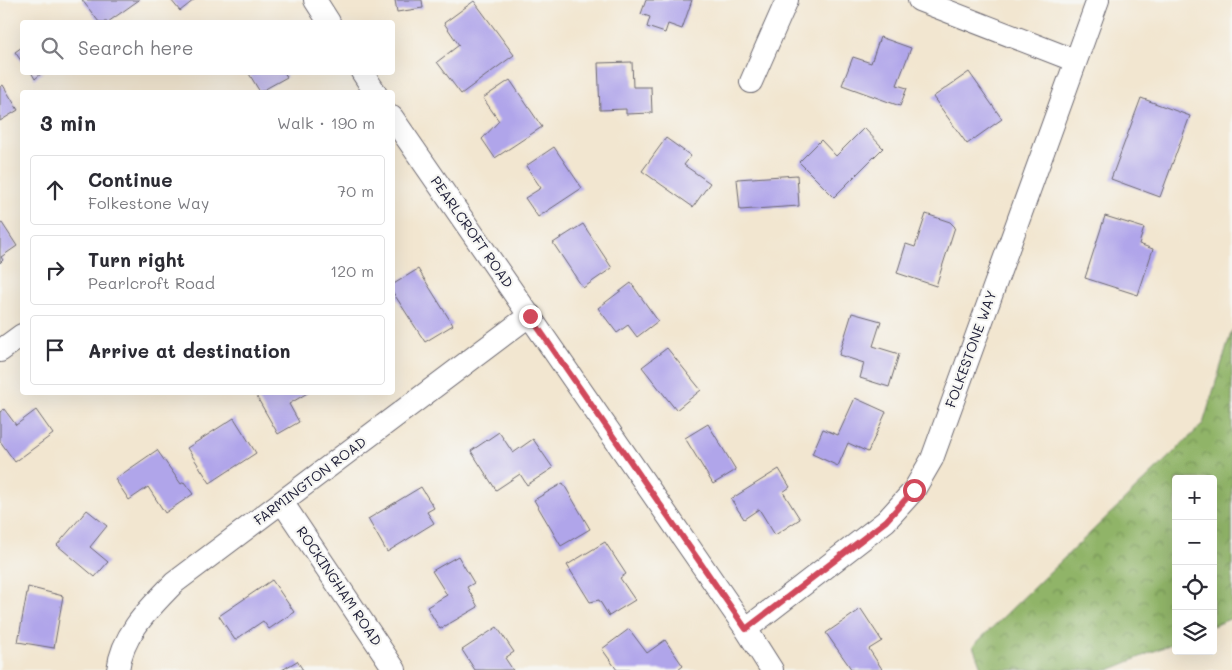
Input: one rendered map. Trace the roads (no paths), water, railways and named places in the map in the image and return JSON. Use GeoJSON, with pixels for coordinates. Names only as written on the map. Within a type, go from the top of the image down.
{"type":"FeatureCollection","features":[{"type":"Feature","properties":{"kind":"street"},"geometry":{"type":"LineString","coordinates":[[314,0],[328,20]]}},
{"type":"Feature","properties":{"kind":"street"},"geometry":{"type":"LineString","coordinates":[[751,82],[787,0]]}},
{"type":"Feature","properties":{"kind":"street"},"geometry":{"type":"LineString","coordinates":[[919,0],[1076,61]]}},
{"type":"Feature","properties":{"kind":"street","name":"FOLKESTONE WAY"},"geometry":{"type":"LineString","coordinates":[[746,629],[886,521],[914,490],[932,459],[1098,0]]}},
{"type":"Feature","properties":{"kind":"street"},"geometry":{"type":"LineString","coordinates":[[364,75],[373,90]]}},
{"type":"Feature","properties":{"kind":"street","name":"PEARLCROFT ROAD"},"geometry":{"type":"LineString","coordinates":[[395,121],[746,629],[772,670]]}},
{"type":"Feature","properties":{"kind":"street","name":"FARMINGTON ROAD"},"geometry":{"type":"LineString","coordinates":[[118,670],[119,657],[139,620],[174,583],[530,316]]}},
{"type":"Feature","properties":{"kind":"street"},"geometry":{"type":"LineString","coordinates":[[0,351],[20,336]]}},
{"type":"Feature","properties":{"kind":"street","name":"ROCKINGHAM ROAD"},"geometry":{"type":"LineString","coordinates":[[282,502],[395,670]]}}]}
